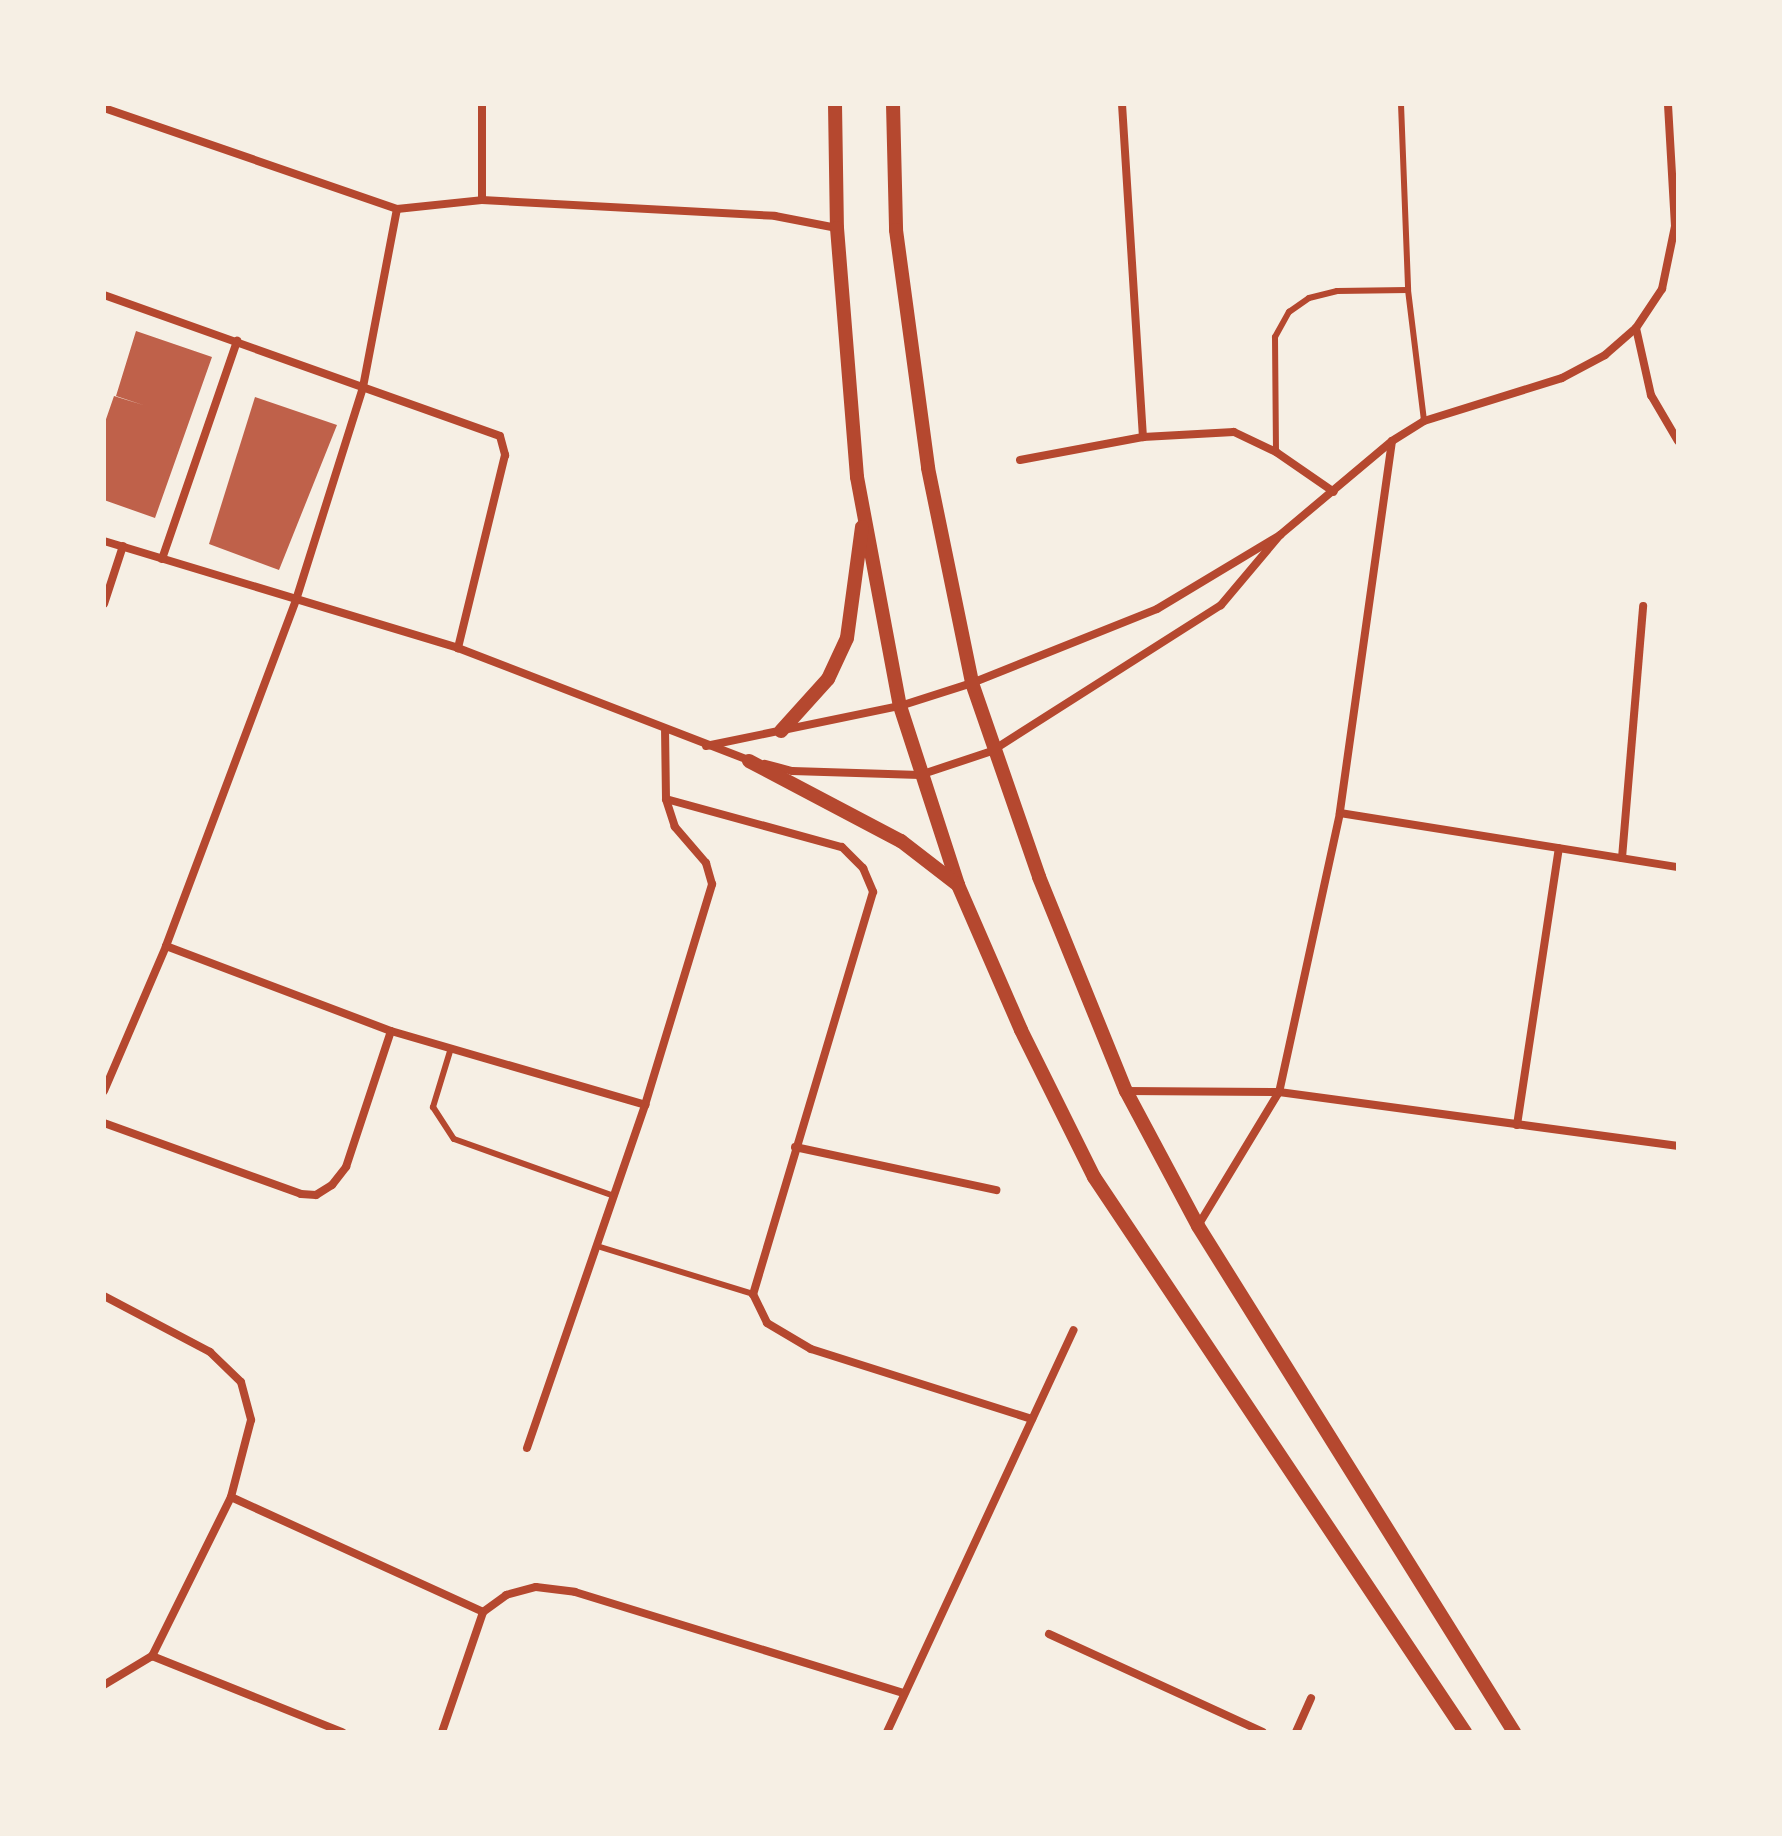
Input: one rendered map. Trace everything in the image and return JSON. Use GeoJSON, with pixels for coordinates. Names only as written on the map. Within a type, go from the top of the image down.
{"type":"FeatureCollection","features":[{"type":"Feature","properties":{"kind":"street"},"geometry":{"type":"LineString","coordinates":[[482,104],[482,200]]}},
{"type":"Feature","properties":{"kind":"street"},"geometry":{"type":"LineString","coordinates":[[835,104],[837,228],[864,515],[900,706],[958,885],[1021,1030],[1094,1177],[1345,1546],[1465,1732]]}},
{"type":"Feature","properties":{"kind":"street"},"geometry":{"type":"LineString","coordinates":[[893,104],[896,230],[928,468],[972,683],[992,751],[1126,1091],[1198,1226],[1514,1732]]}},
{"type":"Feature","properties":{"kind":"street"},"geometry":{"type":"LineString","coordinates":[[1122,104],[1143,437]]}},
{"type":"Feature","properties":{"kind":"street"},"geometry":{"type":"LineString","coordinates":[[706,746],[900,706],[972,683],[1157,609],[1280,535],[1392,441],[1424,421],[1562,378],[1605,355],[1636,328],[1662,289],[1675,226],[1668,104]]}},
{"type":"Feature","properties":{"kind":"street"},"geometry":{"type":"LineString","coordinates":[[104,108],[397,209],[482,200],[775,216],[837,228]]}},
{"type":"Feature","properties":{"kind":"street"},"geometry":{"type":"LineString","coordinates":[[104,1091],[166,946],[296,600],[363,387],[397,209]]}},
{"type":"Feature","properties":{"kind":"street"},"geometry":{"type":"LineString","coordinates":[[104,295],[500,436],[505,455],[458,648]]}},
{"type":"Feature","properties":{"kind":"street"},"geometry":{"type":"LineString","coordinates":[[1636,328],[1651,395],[1678,441]]}},
{"type":"Feature","properties":{"kind":"street"},"geometry":{"type":"LineString","coordinates":[[162,559],[237,341]]}},
{"type":"Feature","properties":{"kind":"street"},"geometry":{"type":"LineString","coordinates":[[1020,460],[1143,437],[1234,432],[1276,452],[1334,492]]}},
{"type":"Feature","properties":{"kind":"street"},"geometry":{"type":"LineString","coordinates":[[1198,1226],[1279,1092],[1340,813],[1392,441]]}},
{"type":"Feature","properties":{"kind":"street"},"geometry":{"type":"LineString","coordinates":[[781,731],[828,679],[847,638],[864,515]]}},
{"type":"Feature","properties":{"kind":"street"},"geometry":{"type":"LineString","coordinates":[[104,541],[458,648],[665,731],[749,761],[792,771],[920,775],[992,751],[1221,605],[1280,535]]}},
{"type":"Feature","properties":{"kind":"street"},"geometry":{"type":"LineString","coordinates":[[104,604],[123,546]]}},
{"type":"Feature","properties":{"kind":"street"},"geometry":{"type":"LineString","coordinates":[[1622,858],[1643,606]]}},
{"type":"Feature","properties":{"kind":"street"},"geometry":{"type":"LineString","coordinates":[[527,1448],[645,1105],[712,884],[706,863],[675,827],[666,799],[665,731]]}},
{"type":"Feature","properties":{"kind":"street"},"geometry":{"type":"LineString","coordinates":[[749,761],[901,841],[958,885]]}},
{"type":"Feature","properties":{"kind":"street"},"geometry":{"type":"LineString","coordinates":[[666,799],[842,847],[863,868],[873,892],[753,1294],[767,1323],[811,1349],[1032,1419]]}},
{"type":"Feature","properties":{"kind":"street"},"geometry":{"type":"LineString","coordinates":[[1340,813],[1678,867]]}},
{"type":"Feature","properties":{"kind":"street"},"geometry":{"type":"LineString","coordinates":[[1517,1125],[1559,848]]}},
{"type":"Feature","properties":{"kind":"street"},"geometry":{"type":"LineString","coordinates":[[166,946],[391,1031],[645,1105]]}},
{"type":"Feature","properties":{"kind":"street"},"geometry":{"type":"LineString","coordinates":[[104,1123],[301,1194],[316,1195],[332,1185],[346,1167],[391,1031]]}},
{"type":"Feature","properties":{"kind":"street"},"geometry":{"type":"LineString","coordinates":[[1126,1091],[1279,1092],[1678,1146]]}},
{"type":"Feature","properties":{"kind":"street"},"geometry":{"type":"LineString","coordinates":[[795,1147],[996,1190]]}},
{"type":"Feature","properties":{"kind":"street"},"geometry":{"type":"LineString","coordinates":[[104,1296],[210,1352],[241,1382],[251,1420],[231,1497],[152,1656],[104,1685]]}},
{"type":"Feature","properties":{"kind":"street"},"geometry":{"type":"LineString","coordinates":[[887,1732],[1074,1330]]}},
{"type":"Feature","properties":{"kind":"street"},"geometry":{"type":"LineString","coordinates":[[231,1497],[483,1612]]}},
{"type":"Feature","properties":{"kind":"street"},"geometry":{"type":"LineString","coordinates":[[442,1732],[483,1612],[506,1595],[536,1587],[575,1592],[903,1693]]}},
{"type":"Feature","properties":{"kind":"street"},"geometry":{"type":"LineString","coordinates":[[1049,1634],[1263,1732]]}},
{"type":"Feature","properties":{"kind":"street"},"geometry":{"type":"LineString","coordinates":[[152,1656],[342,1732]]}},
{"type":"Feature","properties":{"kind":"street"},"geometry":{"type":"LineString","coordinates":[[1296,1732],[1311,1698]]}},
{"type":"Feature","properties":{"kind":"lane"},"geometry":{"type":"LineString","coordinates":[[1401,104],[1408,290],[1424,421]]}},
{"type":"Feature","properties":{"kind":"lane"},"geometry":{"type":"LineString","coordinates":[[1276,452],[1275,337],[1289,312],[1309,298],[1337,291],[1408,290]]}},
{"type":"Feature","properties":{"kind":"lane"},"geometry":{"type":"LineString","coordinates":[[451,1048],[433,1107],[454,1139],[614,1196]]}},
{"type":"Feature","properties":{"kind":"lane"},"geometry":{"type":"LineString","coordinates":[[597,1246],[753,1294]]}},
{"type":"Feature","properties":{"kind":"building"},"geometry":{"type":"Polygon","coordinates":[[[136,331],[212,357],[155,518],[104,500],[104,425],[114,396],[143,405],[116,396],[136,331]]]}},
{"type":"Feature","properties":{"kind":"building"},"geometry":{"type":"Polygon","coordinates":[[[255,397],[337,425],[279,570],[209,544],[255,397]]]}}]}
